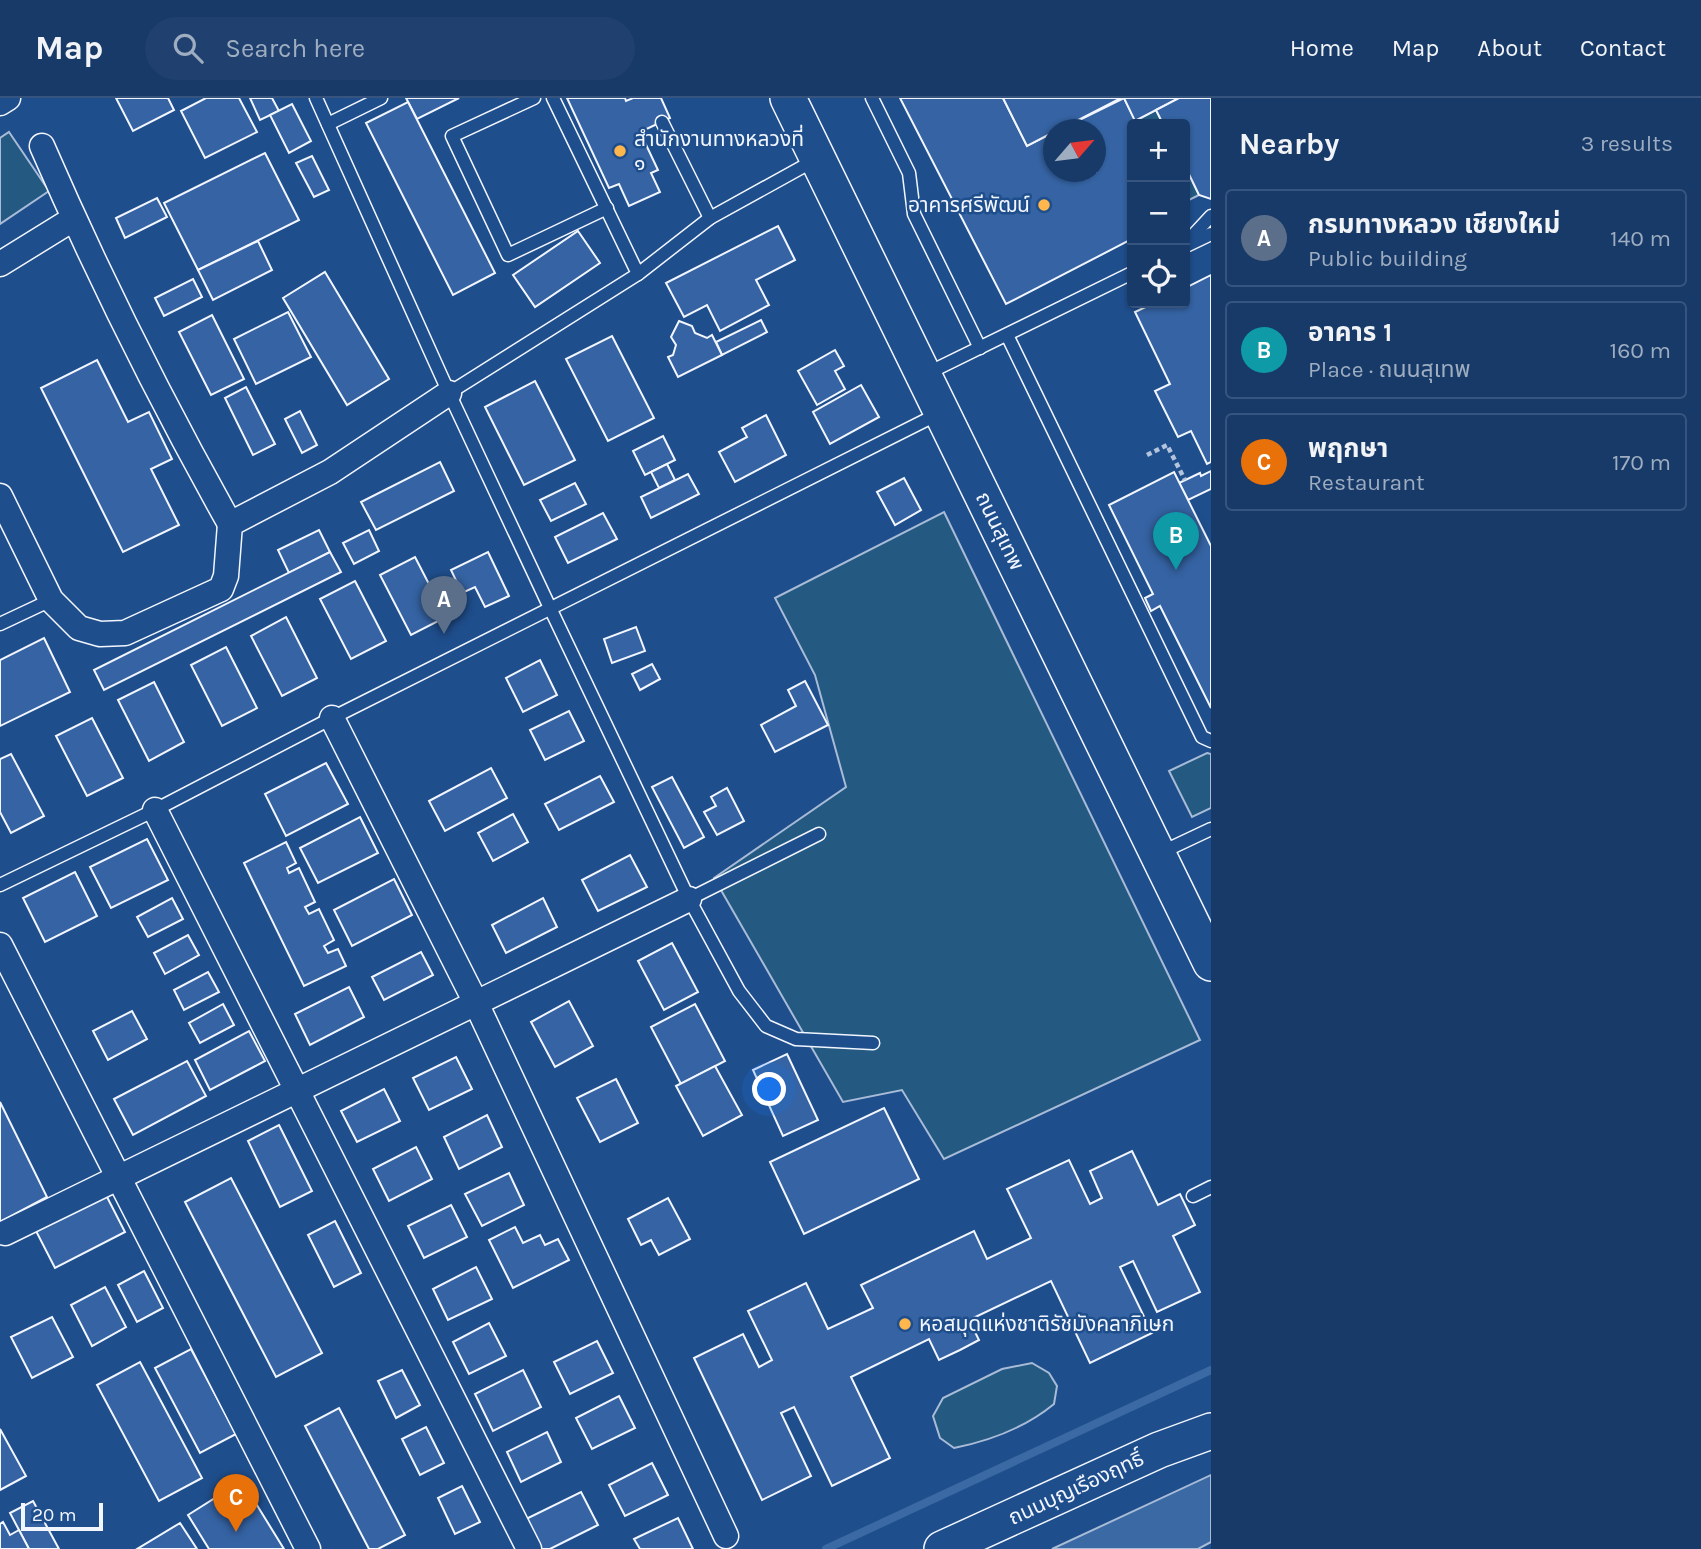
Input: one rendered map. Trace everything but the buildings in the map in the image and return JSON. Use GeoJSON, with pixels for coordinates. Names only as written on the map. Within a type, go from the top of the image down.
{"type":"FeatureCollection","features":[{"type":"Feature","properties":{"kind":"main road","name":"ถนนสุเทพ"},"geometry":{"type":"LineString","coordinates":[[788,98],[1211,963]]}},
{"type":"Feature","properties":{"kind":"main road"},"geometry":{"type":"LineString","coordinates":[[1159,1450],[1211,1419]]}},
{"type":"Feature","properties":{"kind":"main road","name":"ถนนบุญเรืองฤทธิ์"},"geometry":{"type":"LineString","coordinates":[[942,1549],[1159,1450],[1211,1431]]}},
{"type":"Feature","properties":{"kind":"street"},"geometry":{"type":"LineString","coordinates":[[0,103],[8,98]]}},
{"type":"Feature","properties":{"kind":"street"},"geometry":{"type":"LineString","coordinates":[[0,496],[51,600],[79,628],[100,634],[125,634],[220,589],[226,576],[230,524],[178,432],[73,219],[42,146]]}},
{"type":"Feature","properties":{"kind":"street"},"geometry":{"type":"LineString","coordinates":[[0,264],[73,219]]}},
{"type":"Feature","properties":{"kind":"street"},"geometry":{"type":"LineString","coordinates":[[230,524],[330,472],[449,393]]}},
{"type":"Feature","properties":{"kind":"street"},"geometry":{"type":"LineString","coordinates":[[332,719],[476,1003],[726,1536]]}},
{"type":"Feature","properties":{"kind":"street"},"geometry":{"type":"LineString","coordinates":[[155,810],[529,1549]]}},
{"type":"Feature","properties":{"kind":"street"},"geometry":{"type":"LineString","coordinates":[[5,1233],[689,899]]}},
{"type":"Feature","properties":{"kind":"street"},"geometry":{"type":"LineString","coordinates":[[0,945],[308,1549]]}},
{"type":"Feature","properties":{"kind":"lane"},"geometry":{"type":"LineString","coordinates":[[316,98],[449,393],[551,610],[689,899],[739,991],[766,1026],[796,1039],[873,1043]]}},
{"type":"Feature","properties":{"kind":"lane"},"geometry":{"type":"LineString","coordinates":[[328,124],[381,98]]}},
{"type":"Feature","properties":{"kind":"lane"},"geometry":{"type":"LineString","coordinates":[[534,98],[452,136],[508,255],[607,208]]}},
{"type":"Feature","properties":{"kind":"lane"},"geometry":{"type":"LineString","coordinates":[[553,98],[638,274]]}},
{"type":"Feature","properties":{"kind":"lane"},"geometry":{"type":"LineString","coordinates":[[872,98],[909,173],[914,214],[980,348]]}},
{"type":"Feature","properties":{"kind":"lane"},"geometry":{"type":"LineString","coordinates":[[662,122],[710,218]]}},
{"type":"Feature","properties":{"kind":"lane"},"geometry":{"type":"LineString","coordinates":[[449,393],[638,274],[710,218],[818,158]]}},
{"type":"Feature","properties":{"kind":"lane"},"geometry":{"type":"LineString","coordinates":[[1186,245],[1211,216]]}},
{"type":"Feature","properties":{"kind":"lane"},"geometry":{"type":"LineString","coordinates":[[1187,245],[1211,234]]}},
{"type":"Feature","properties":{"kind":"lane"},"geometry":{"type":"LineString","coordinates":[[924,376],[1127,275]]}},
{"type":"Feature","properties":{"kind":"lane"},"geometry":{"type":"LineString","coordinates":[[1007,335],[1202,737],[1211,741]]}},
{"type":"Feature","properties":{"kind":"lane"},"geometry":{"type":"LineString","coordinates":[[0,885],[155,810],[942,412]]}},
{"type":"Feature","properties":{"kind":"lane"},"geometry":{"type":"LineString","coordinates":[[0,624],[51,600]]}},
{"type":"Feature","properties":{"kind":"lane"},"geometry":{"type":"LineString","coordinates":[[1158,854],[1211,829]]}},
{"type":"Feature","properties":{"kind":"lane"},"geometry":{"type":"LineString","coordinates":[[689,899],[819,834]]}},
{"type":"Feature","properties":{"kind":"lane"},"geometry":{"type":"LineString","coordinates":[[1193,1196],[1211,1187]]}},
{"type":"Feature","properties":{"kind":"path"},"geometry":{"type":"LineString","coordinates":[[1147,455],[1167,445],[1185,480]]}},
{"type":"Feature","properties":{"kind":"shaded area"},"geometry":{"type":"Polygon","coordinates":[[[1156,110],[1160,119],[1139,119],[1156,110]]]}},
{"type":"Feature","properties":{"kind":"shaded area"},"geometry":{"type":"Polygon","coordinates":[[[9,132],[49,191],[0,224],[0,138],[9,132]]]}},
{"type":"Feature","properties":{"kind":"shaded area"},"geometry":{"type":"Polygon","coordinates":[[[1190,176],[1199,195],[1190,200],[1190,176]]]}},
{"type":"Feature","properties":{"kind":"shaded area"},"geometry":{"type":"Polygon","coordinates":[[[944,512],[1200,1040],[944,1159],[902,1090],[843,1102],[714,878],[846,787],[815,675],[775,598],[944,512]]]}},
{"type":"Feature","properties":{"kind":"shaded area"},"geometry":{"type":"Polygon","coordinates":[[[1207,753],[1211,754],[1211,808],[1192,817],[1169,771],[1207,753]]]}},
{"type":"Feature","properties":{"kind":"shaded area"},"geometry":{"type":"Polygon","coordinates":[[[1032,1363],[1049,1373],[1057,1386],[1054,1404],[1007,1432],[980,1441],[954,1448],[940,1438],[933,1416],[943,1398],[1002,1369],[1032,1363]]]}},
{"type":"Feature","properties":{"kind":"shaded area"},"geometry":{"type":"Polygon","coordinates":[[[1211,1475],[1211,1542],[1198,1549],[1052,1549],[1211,1475]]]}},
{"type":"Feature","properties":{"kind":"waterway"},"geometry":{"type":"LineString","coordinates":[[826,1549],[1211,1370]]}},
{"type":"Feature","properties":{"kind":"place","name":"สำนักงานทางหลวงที่ ๑"},"geometry":{"type":"Point","coordinates":[620,151]}},
{"type":"Feature","properties":{"kind":"place","name":"อาคารศรีพัฒน์"},"geometry":{"type":"Point","coordinates":[1044,205]}},
{"type":"Feature","properties":{"kind":"place","name":"อาคาร 1"},"geometry":{"type":"Point","coordinates":[1176,570]}},
{"type":"Feature","properties":{"kind":"place","name":"กรมทางหลวง เชียงใหม่"},"geometry":{"type":"Point","coordinates":[444,634]}},
{"type":"Feature","properties":{"kind":"place","name":"หอสมุดแห่งชาติรัชมังคลาภิเษก"},"geometry":{"type":"Point","coordinates":[905,1324]}},
{"type":"Feature","properties":{"kind":"place","name":"พฤกษา"},"geometry":{"type":"Point","coordinates":[236,1532]}}]}
